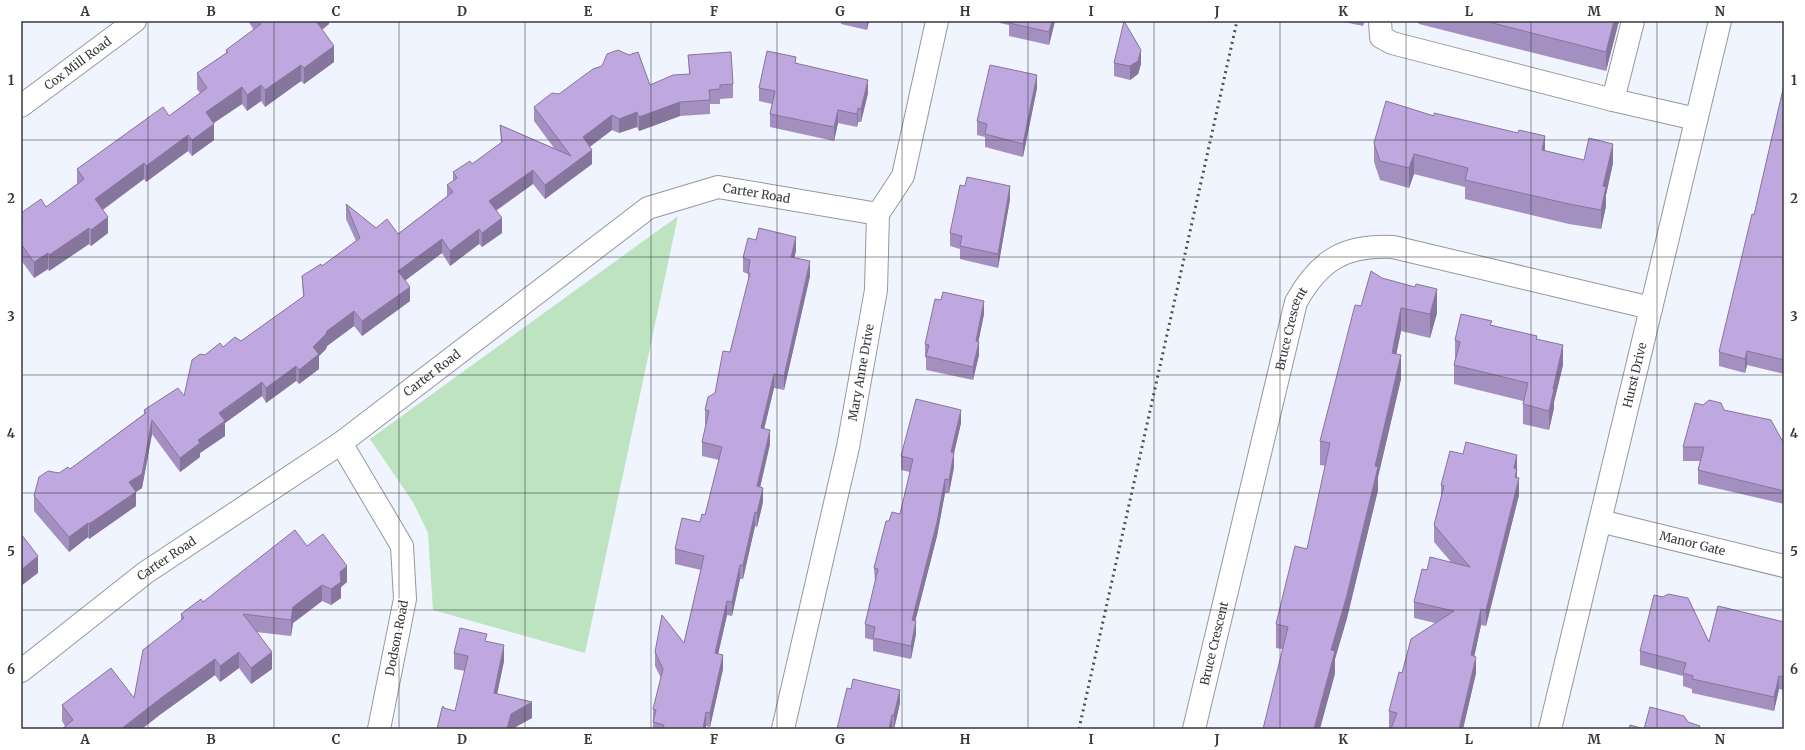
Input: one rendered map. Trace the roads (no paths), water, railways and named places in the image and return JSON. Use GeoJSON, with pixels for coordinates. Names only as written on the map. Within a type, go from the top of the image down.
{"type":"FeatureCollection","features":[{"type":"Feature","properties":{"kind":"street","name":"Cox Mill Road"},"geometry":{"type":"LineString","coordinates":[[21,106],[135,21]]}},
{"type":"Feature","properties":{"kind":"street"},"geometry":{"type":"LineString","coordinates":[[878,214],[903,176],[937,21]]}},
{"type":"Feature","properties":{"kind":"street"},"geometry":{"type":"LineString","coordinates":[[1380,21],[1381,37],[1392,44],[1613,100],[1696,119]]}},
{"type":"Feature","properties":{"kind":"street"},"geometry":{"type":"LineString","coordinates":[[1613,100],[1633,21]]}},
{"type":"Feature","properties":{"kind":"street","name":"Hurst Drive"},"geometry":{"type":"LineString","coordinates":[[1550,729],[1720,21]]}},
{"type":"Feature","properties":{"kind":"street","name":"Carter Road"},"geometry":{"type":"LineString","coordinates":[[21,671],[145,574],[341,443],[648,208],[718,187],[878,214]]}},
{"type":"Feature","properties":{"kind":"street","name":"Mary Anne Drive"},"geometry":{"type":"LineString","coordinates":[[783,729],[848,447],[876,290],[878,214]]}},
{"type":"Feature","properties":{"kind":"street","name":"Bruce Crescent"},"geometry":{"type":"LineString","coordinates":[[1194,729],[1296,302],[1311,279],[1328,262],[1343,253],[1359,248],[1393,247],[1651,308]]}},
{"type":"Feature","properties":{"kind":"street","name":"Dodson Road"},"geometry":{"type":"LineString","coordinates":[[341,443],[402,546],[405,599],[379,729]]}},
{"type":"Feature","properties":{"kind":"street","name":"Manor Gate"},"geometry":{"type":"LineString","coordinates":[[1600,521],[1784,566]]}},
{"type":"Feature","properties":{"kind":"railway"},"geometry":{"type":"LineString","coordinates":[[1079,729],[1237,21]]}}]}
